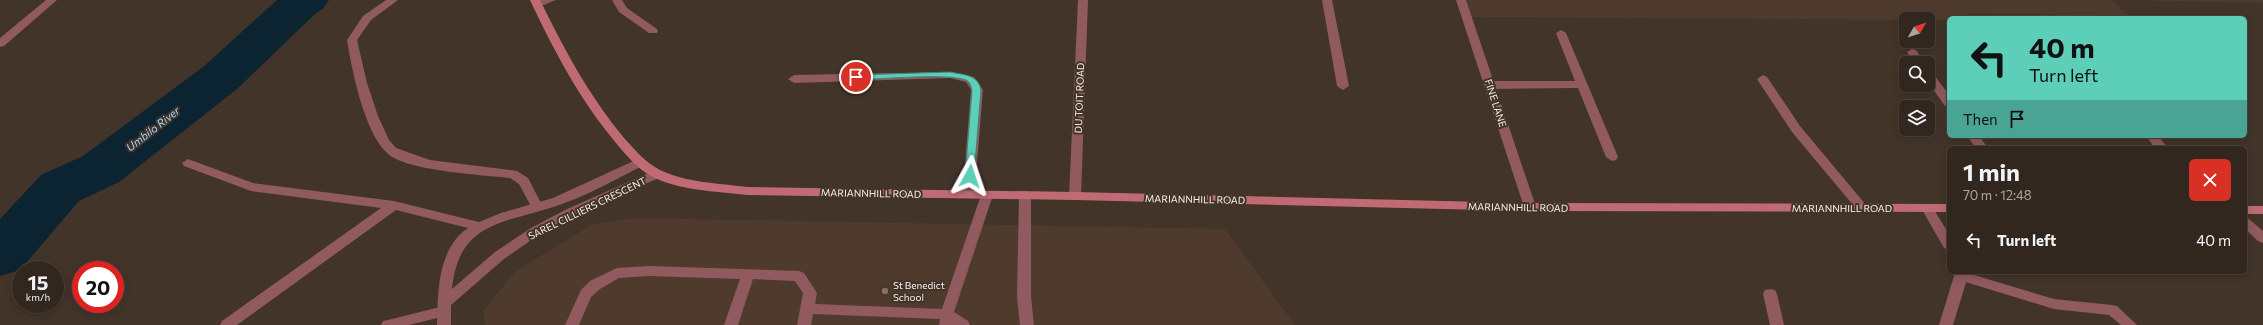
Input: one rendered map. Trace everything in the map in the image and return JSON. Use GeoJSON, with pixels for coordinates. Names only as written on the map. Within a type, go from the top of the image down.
{"type":"FeatureCollection","features":[{"type":"Feature","properties":{"kind":"street"},"geometry":{"type":"LineString","coordinates":[[0,44],[52,0]]}},
{"type":"Feature","properties":{"kind":"street"},"geometry":{"type":"LineString","coordinates":[[393,0],[367,18],[352,40],[357,68],[378,132],[387,145],[392,151],[433,166],[513,174],[524,181],[537,207]]}},
{"type":"Feature","properties":{"kind":"street"},"geometry":{"type":"LineString","coordinates":[[536,2],[551,0]]}},
{"type":"Feature","properties":{"kind":"street"},"geometry":{"type":"LineString","coordinates":[[617,0],[622,10],[653,30]]}},
{"type":"Feature","properties":{"kind":"street","name":"DU TOIT ROAD"},"geometry":{"type":"LineString","coordinates":[[1075,196],[1083,0]]}},
{"type":"Feature","properties":{"kind":"street"},"geometry":{"type":"LineString","coordinates":[[1328,0],[1343,86]]}},
{"type":"Feature","properties":{"kind":"street","name":"FINE LANE"},"geometry":{"type":"LineString","coordinates":[[1461,0],[1530,207]]}},
{"type":"Feature","properties":{"kind":"street","name":"MARIANNHILL ROAD"},"geometry":{"type":"LineString","coordinates":[[536,2],[565,63],[605,124],[640,162],[657,174],[703,185],[747,191],[987,194],[1530,207],[1947,208]]}},
{"type":"Feature","properties":{"kind":"street"},"geometry":{"type":"LineString","coordinates":[[1561,33],[1612,157]]}},
{"type":"Feature","properties":{"kind":"street"},"geometry":{"type":"LineString","coordinates":[[1912,52],[1915,56]]}},
{"type":"Feature","properties":{"kind":"street"},"geometry":{"type":"LineString","coordinates":[[794,79],[950,75],[969,78],[975,84],[977,90],[970,176],[966,194]]}},
{"type":"Feature","properties":{"kind":"street"},"geometry":{"type":"LineString","coordinates":[[1763,79],[1796,129],[1862,208]]}},
{"type":"Feature","properties":{"kind":"street"},"geometry":{"type":"LineString","coordinates":[[1490,85],[1582,84]]}},
{"type":"Feature","properties":{"kind":"street"},"geometry":{"type":"LineString","coordinates":[[1935,84],[1947,100]]}},
{"type":"Feature","properties":{"kind":"street"},"geometry":{"type":"LineString","coordinates":[[2154,138],[2160,146]]}},
{"type":"Feature","properties":{"kind":"street","name":"SAREL CILLIERS CRESCENT"},"geometry":{"type":"LineString","coordinates":[[444,314],[446,285],[453,256],[466,236],[481,227],[556,201],[640,162]]}},
{"type":"Feature","properties":{"kind":"street"},"geometry":{"type":"LineString","coordinates":[[188,163],[251,187],[394,205],[481,227]]}},
{"type":"Feature","properties":{"kind":"street","name":"SAREL CILLIERS CRESCENT"},"geometry":{"type":"LineString","coordinates":[[444,314],[501,254],[548,225],[657,174]]}},
{"type":"Feature","properties":{"kind":"street"},"geometry":{"type":"LineString","coordinates":[[946,320],[987,194]]}},
{"type":"Feature","properties":{"kind":"street"},"geometry":{"type":"LineString","coordinates":[[1025,195],[1024,297],[1027,325]]}},
{"type":"Feature","properties":{"kind":"street"},"geometry":{"type":"LineString","coordinates":[[227,325],[394,205]]}},
{"type":"Feature","properties":{"kind":"street"},"geometry":{"type":"LineString","coordinates":[[1927,208],[1947,242]]}},
{"type":"Feature","properties":{"kind":"street"},"geometry":{"type":"LineString","coordinates":[[2247,210],[2263,210]]}},
{"type":"Feature","properties":{"kind":"street"},"geometry":{"type":"LineString","coordinates":[[2247,224],[2263,238]]}},
{"type":"Feature","properties":{"kind":"street"},"geometry":{"type":"LineString","coordinates":[[572,325],[586,294],[595,285],[617,273],[649,271],[799,276],[810,293],[809,309],[804,325]]}},
{"type":"Feature","properties":{"kind":"street"},"geometry":{"type":"LineString","coordinates":[[1946,325],[1960,274],[2054,304],[2112,310],[2130,325]]}},
{"type":"Feature","properties":{"kind":"street"},"geometry":{"type":"LineString","coordinates":[[731,325],[748,275]]}},
{"type":"Feature","properties":{"kind":"street"},"geometry":{"type":"LineString","coordinates":[[1770,294],[1777,325]]}},
{"type":"Feature","properties":{"kind":"street"},"geometry":{"type":"LineString","coordinates":[[809,309],[946,320],[963,325]]}},
{"type":"Feature","properties":{"kind":"street"},"geometry":{"type":"LineString","coordinates":[[388,325],[444,314]]}},
{"type":"Feature","properties":{"kind":"shaded area"},"geometry":{"type":"Polygon","coordinates":[[[1462,0],[2111,0],[2128,15],[1968,14],[1970,16],[1947,16],[1947,20],[1935,20],[1935,12],[1899,12],[1899,20],[1469,17],[1462,0]]]}},
{"type":"Feature","properties":{"kind":"shaded area"},"geometry":{"type":"Polygon","coordinates":[[[2124,0],[2263,0],[2263,3],[2124,0]]]}},
{"type":"Feature","properties":{"kind":"shaded area","name":"St Benedict School"},"geometry":{"type":"Polygon","coordinates":[[[636,218],[1225,229],[1295,325],[485,325],[483,311],[516,271],[593,224],[636,218]]]}},
{"type":"Feature","properties":{"kind":"waterway","name":"Umbilo River"},"geometry":{"type":"LineString","coordinates":[[0,255],[60,188],[101,169],[220,78],[300,3],[307,0]]}},
{"type":"Feature","properties":{"kind":"place","name":"St Benedict School"},"geometry":{"type":"Point","coordinates":[885,291]}},
{"type":"Feature","properties":{"kind":"route"},"geometry":{"type":"LineString","coordinates":[[856,77],[950,75],[969,78],[975,84],[977,90],[970,176]]}}]}
